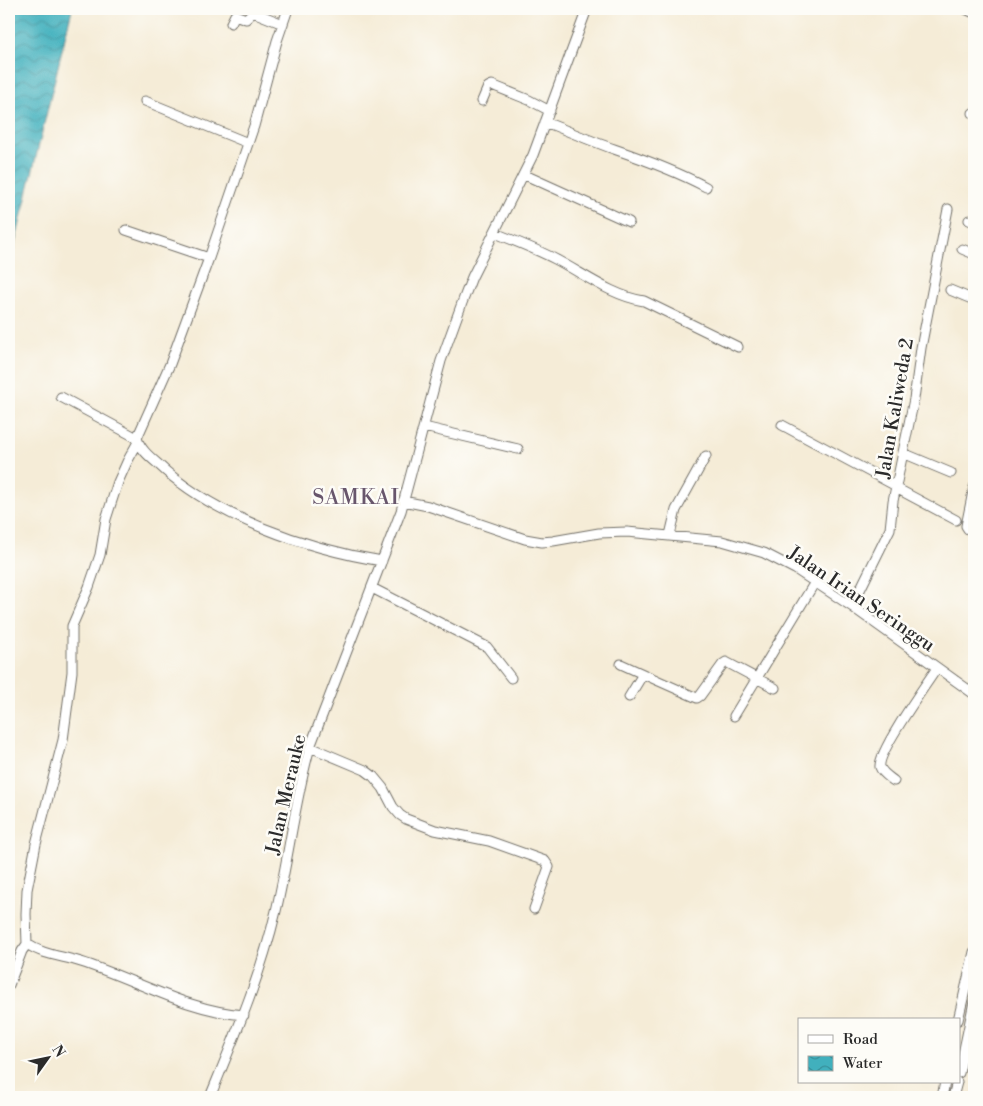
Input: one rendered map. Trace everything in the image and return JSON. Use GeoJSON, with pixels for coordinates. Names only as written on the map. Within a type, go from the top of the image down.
{"type":"FeatureCollection","features":[{"type":"Feature","properties":{"kind":"street"},"geometry":{"type":"LineString","coordinates":[[9,985],[22,951],[27,944],[27,890],[36,844],[63,740],[72,672],[72,626],[90,587],[100,555],[106,519],[118,482],[170,364],[208,258],[248,143],[288,9]]}},
{"type":"Feature","properties":{"kind":"street","name":"Jalan Merauke"},"geometry":{"type":"LineString","coordinates":[[210,1097],[244,1015],[276,911],[303,773],[310,747],[404,501],[446,345],[472,277],[524,175],[550,111],[587,9]]}},
{"type":"Feature","properties":{"kind":"street"},"geometry":{"type":"LineString","coordinates":[[965,9],[974,13]]}},
{"type":"Feature","properties":{"kind":"street"},"geometry":{"type":"LineString","coordinates":[[231,23],[235,15],[246,19],[253,12],[282,24]]}},
{"type":"Feature","properties":{"kind":"street"},"geometry":{"type":"LineString","coordinates":[[482,101],[488,87],[492,85],[550,111]]}},
{"type":"Feature","properties":{"kind":"street"},"geometry":{"type":"LineString","coordinates":[[145,101],[248,143]]}},
{"type":"Feature","properties":{"kind":"street"},"geometry":{"type":"LineString","coordinates":[[545,122],[612,149],[646,159],[686,176],[706,187]]}},
{"type":"Feature","properties":{"kind":"street"},"geometry":{"type":"LineString","coordinates":[[524,175],[628,222]]}},
{"type":"Feature","properties":{"kind":"street","name":"Jalan Kaliweda 2"},"geometry":{"type":"LineString","coordinates":[[852,606],[890,529],[896,487],[948,209]]}},
{"type":"Feature","properties":{"kind":"street"},"geometry":{"type":"LineString","coordinates":[[126,230],[208,258]]}},
{"type":"Feature","properties":{"kind":"street"},"geometry":{"type":"LineString","coordinates":[[495,233],[553,258],[602,286],[630,299],[644,301],[738,347]]}},
{"type":"Feature","properties":{"kind":"street"},"geometry":{"type":"LineString","coordinates":[[962,249],[974,254]]}},
{"type":"Feature","properties":{"kind":"street"},"geometry":{"type":"LineString","coordinates":[[950,290],[974,300]]}},
{"type":"Feature","properties":{"kind":"street"},"geometry":{"type":"LineString","coordinates":[[62,397],[138,440],[150,458],[168,474],[190,492],[211,504],[291,538],[353,556],[382,561]]}},
{"type":"Feature","properties":{"kind":"street"},"geometry":{"type":"LineString","coordinates":[[782,424],[956,520]]}},
{"type":"Feature","properties":{"kind":"street"},"geometry":{"type":"LineString","coordinates":[[424,427],[518,449]]}},
{"type":"Feature","properties":{"kind":"street"},"geometry":{"type":"LineString","coordinates":[[903,453],[951,473]]}},
{"type":"Feature","properties":{"kind":"street"},"geometry":{"type":"LineString","coordinates":[[670,535],[676,510],[706,456]]}},
{"type":"Feature","properties":{"kind":"street"},"geometry":{"type":"LineString","coordinates":[[974,487],[966,526],[974,533]]}},
{"type":"Feature","properties":{"kind":"street","name":"Jalan Irian Seringgu"},"geometry":{"type":"LineString","coordinates":[[404,501],[428,506],[525,539],[542,542],[614,531],[722,541],[748,548],[779,560],[815,582],[852,606],[974,694]]}},
{"type":"Feature","properties":{"kind":"street"},"geometry":{"type":"LineString","coordinates":[[734,716],[815,582]]}},
{"type":"Feature","properties":{"kind":"street"},"geometry":{"type":"LineString","coordinates":[[372,588],[487,647],[492,651],[511,678]]}},
{"type":"Feature","properties":{"kind":"street"},"geometry":{"type":"LineString","coordinates":[[620,664],[694,698],[700,696],[722,664],[726,662],[775,688]]}},
{"type":"Feature","properties":{"kind":"street"},"geometry":{"type":"LineString","coordinates":[[894,781],[880,768],[883,755],[897,729],[937,668]]}},
{"type":"Feature","properties":{"kind":"street"},"geometry":{"type":"LineString","coordinates":[[629,698],[643,674]]}},
{"type":"Feature","properties":{"kind":"street"},"geometry":{"type":"LineString","coordinates":[[310,747],[365,770],[374,776],[393,807],[406,819],[435,830],[490,841],[546,861],[548,867],[534,909]]}},
{"type":"Feature","properties":{"kind":"street"},"geometry":{"type":"LineString","coordinates":[[27,944],[125,978],[171,997],[224,1013],[244,1015]]}},
{"type":"Feature","properties":{"kind":"street"},"geometry":{"type":"LineString","coordinates":[[958,1018],[974,952]]}},
{"type":"Feature","properties":{"kind":"street"},"geometry":{"type":"LineString","coordinates":[[960,1068],[974,1002]]}},
{"type":"Feature","properties":{"kind":"street"},"geometry":{"type":"LineString","coordinates":[[942,1097],[945,1084]]}},
{"type":"Feature","properties":{"kind":"street"},"geometry":{"type":"LineString","coordinates":[[954,1097],[957,1084]]}},
{"type":"Feature","properties":{"kind":"water"},"geometry":{"type":"Polygon","coordinates":[[[9,9],[72,9],[9,268],[9,9]]]}},
{"type":"Feature","properties":{"kind":"district","name":"SAMKAI"},"geometry":{"type":"Point","coordinates":[356,497]}}]}
